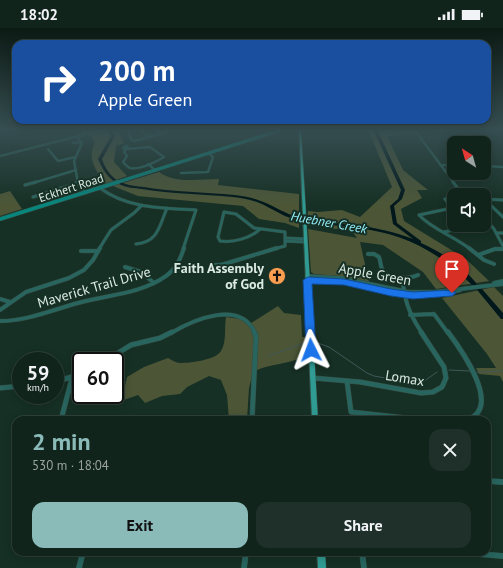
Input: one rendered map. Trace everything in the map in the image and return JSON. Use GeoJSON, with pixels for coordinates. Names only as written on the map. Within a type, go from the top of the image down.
{"type":"FeatureCollection","features":[{"type":"Feature","properties":{"kind":"main road","name":"Eckhert Road"},"geometry":{"type":"LineString","coordinates":[[0,219],[204,154]]}},
{"type":"Feature","properties":{"kind":"main road"},"geometry":{"type":"LineString","coordinates":[[301,154],[315,416]]}},
{"type":"Feature","properties":{"kind":"main road"},"geometry":{"type":"LineString","coordinates":[[321,556],[322,568]]}},
{"type":"Feature","properties":{"kind":"street"},"geometry":{"type":"LineString","coordinates":[[52,154],[58,161],[75,157]]}},
{"type":"Feature","properties":{"kind":"street"},"geometry":{"type":"LineString","coordinates":[[76,154],[75,157],[78,183],[85,193]]}},
{"type":"Feature","properties":{"kind":"street"},"geometry":{"type":"LineString","coordinates":[[125,154],[126,156],[123,162],[130,168],[148,164],[164,157],[160,154]]}},
{"type":"Feature","properties":{"kind":"street"},"geometry":{"type":"LineString","coordinates":[[181,173],[208,172],[213,156],[210,154]]}},
{"type":"Feature","properties":{"kind":"street"},"geometry":{"type":"LineString","coordinates":[[432,154],[458,188]]}},
{"type":"Feature","properties":{"kind":"street"},"geometry":{"type":"LineString","coordinates":[[148,164],[155,170]]}},
{"type":"Feature","properties":{"kind":"street"},"geometry":{"type":"LineString","coordinates":[[440,165],[447,165]]}},
{"type":"Feature","properties":{"kind":"street"},"geometry":{"type":"LineString","coordinates":[[491,166],[503,167]]}},
{"type":"Feature","properties":{"kind":"street"},"geometry":{"type":"LineString","coordinates":[[25,185],[76,170]]}},
{"type":"Feature","properties":{"kind":"street"},"geometry":{"type":"LineString","coordinates":[[32,197],[78,183]]}},
{"type":"Feature","properties":{"kind":"street"},"geometry":{"type":"LineString","coordinates":[[100,188],[118,200],[167,208],[153,239],[146,244],[136,244]]}},
{"type":"Feature","properties":{"kind":"street"},"geometry":{"type":"LineString","coordinates":[[445,199],[452,208],[419,215],[425,222],[444,232],[487,261],[494,264]]}},
{"type":"Feature","properties":{"kind":"street"},"geometry":{"type":"LineString","coordinates":[[491,199],[503,200]]}},
{"type":"Feature","properties":{"kind":"street"},"geometry":{"type":"LineString","coordinates":[[114,203],[118,200]]}},
{"type":"Feature","properties":{"kind":"street"},"geometry":{"type":"LineString","coordinates":[[0,310],[10,302],[34,289],[78,273],[91,263],[111,230],[134,213],[142,205]]}},
{"type":"Feature","properties":{"kind":"street"},"geometry":{"type":"LineString","coordinates":[[491,205],[503,216]]}},
{"type":"Feature","properties":{"kind":"street","name":"Maverick Trail Drive"},"geometry":{"type":"LineString","coordinates":[[0,321],[20,319],[154,283],[167,275],[179,263],[196,210],[167,208]]}},
{"type":"Feature","properties":{"kind":"street"},"geometry":{"type":"LineString","coordinates":[[214,265],[221,265],[285,246],[285,232],[260,229],[251,226],[236,214],[224,212],[218,237],[222,241],[228,242],[256,234],[260,229]]}},
{"type":"Feature","properties":{"kind":"street"},"geometry":{"type":"LineString","coordinates":[[491,226],[497,233],[503,246]]}},
{"type":"Feature","properties":{"kind":"street"},"geometry":{"type":"LineString","coordinates":[[497,233],[503,234]]}},
{"type":"Feature","properties":{"kind":"street"},"geometry":{"type":"LineString","coordinates":[[285,239],[305,240]]}},
{"type":"Feature","properties":{"kind":"street"},"geometry":{"type":"LineString","coordinates":[[478,255],[495,249],[503,249]]}},
{"type":"Feature","properties":{"kind":"street"},"geometry":{"type":"LineString","coordinates":[[81,251],[97,251]]}},
{"type":"Feature","properties":{"kind":"street"},"geometry":{"type":"LineString","coordinates":[[368,254],[379,256],[385,273],[402,277],[415,277],[418,275]]}},
{"type":"Feature","properties":{"kind":"street"},"geometry":{"type":"LineString","coordinates":[[125,267],[136,269],[144,273],[154,283]]}},
{"type":"Feature","properties":{"kind":"street","name":"Lomax"},"geometry":{"type":"LineString","coordinates":[[313,378],[347,381],[421,394],[433,392],[442,387],[446,378],[444,367],[410,315],[403,293],[402,277]]}},
{"type":"Feature","properties":{"kind":"street","name":"Apple Green"},"geometry":{"type":"LineString","coordinates":[[307,278],[344,282],[403,293],[434,295],[452,293],[463,289],[503,281]]}},
{"type":"Feature","properties":{"kind":"street","name":"Apple Green"},"geometry":{"type":"LineString","coordinates":[[491,284],[503,284]]}},
{"type":"Feature","properties":{"kind":"street"},"geometry":{"type":"LineString","coordinates":[[0,299],[10,302]]}},
{"type":"Feature","properties":{"kind":"street"},"geometry":{"type":"LineString","coordinates":[[410,315],[434,314],[468,360],[481,391],[482,405],[476,415],[474,416]]}},
{"type":"Feature","properties":{"kind":"street"},"geometry":{"type":"LineString","coordinates":[[120,352],[131,345],[163,337],[199,319],[222,315],[239,316],[248,321],[254,330],[256,341],[252,416]]}},
{"type":"Feature","properties":{"kind":"street"},"geometry":{"type":"LineString","coordinates":[[62,416],[72,378],[64,380]]}},
{"type":"Feature","properties":{"kind":"street"},"geometry":{"type":"LineString","coordinates":[[347,381],[352,412],[388,416]]}},
{"type":"Feature","properties":{"kind":"street"},"geometry":{"type":"LineString","coordinates":[[0,388],[12,387]]}},
{"type":"Feature","properties":{"kind":"street"},"geometry":{"type":"LineString","coordinates":[[491,481],[503,482]]}},
{"type":"Feature","properties":{"kind":"street"},"geometry":{"type":"LineString","coordinates":[[491,555],[503,556]]}},
{"type":"Feature","properties":{"kind":"street"},"geometry":{"type":"LineString","coordinates":[[79,568],[82,556]]}},
{"type":"Feature","properties":{"kind":"street"},"geometry":{"type":"LineString","coordinates":[[244,568],[246,556]]}},
{"type":"Feature","properties":{"kind":"street"},"geometry":{"type":"LineString","coordinates":[[362,556],[364,568]]}},
{"type":"Feature","properties":{"kind":"green space"},"geometry":{"type":"Polygon","coordinates":[[[92,154],[115,154],[114,162],[127,176],[104,184],[92,159],[92,154]]]}},
{"type":"Feature","properties":{"kind":"green space"},"geometry":{"type":"Polygon","coordinates":[[[378,154],[396,154],[403,170],[428,190],[417,190],[422,198],[401,209],[404,221],[466,259],[489,281],[436,289],[423,272],[383,245],[360,242],[369,282],[338,276],[314,274],[311,272],[308,229],[357,238],[352,231],[308,225],[308,211],[318,212],[342,210],[360,217],[392,187],[378,154]]]}},
{"type":"Feature","properties":{"kind":"green space"},"geometry":{"type":"Polygon","coordinates":[[[159,172],[173,178],[196,180],[219,179],[218,185],[299,194],[299,228],[285,223],[259,219],[243,206],[138,196],[113,186],[159,172]]]}},
{"type":"Feature","properties":{"kind":"green space"},"geometry":{"type":"Polygon","coordinates":[[[10,191],[22,209],[0,216],[0,194],[10,191]]]}},
{"type":"Feature","properties":{"kind":"green space"},"geometry":{"type":"Polygon","coordinates":[[[494,287],[503,296],[503,382],[500,376],[479,374],[476,368],[496,368],[487,354],[442,298],[494,287]]]}},
{"type":"Feature","properties":{"kind":"green space"},"geometry":{"type":"Polygon","coordinates":[[[278,306],[284,313],[301,315],[302,337],[306,337],[305,356],[253,372],[249,388],[247,416],[229,416],[227,395],[221,380],[209,376],[187,387],[180,394],[162,396],[145,403],[138,395],[124,400],[124,387],[127,377],[144,367],[168,358],[184,363],[196,362],[214,357],[223,347],[226,317],[240,319],[248,325],[278,306]]]}},
{"type":"Feature","properties":{"kind":"waterway","name":"Huebner Creek"},"geometry":{"type":"LineString","coordinates":[[103,154],[100,159],[103,167],[114,180],[121,184],[160,191],[222,195],[253,199],[284,214],[300,219],[370,228],[381,231],[408,239],[432,250],[453,265],[474,284]]}},
{"type":"Feature","properties":{"kind":"waterway"},"geometry":{"type":"LineString","coordinates":[[387,154],[403,190],[400,199],[392,206],[395,224],[419,242]]}},
{"type":"Feature","properties":{"kind":"waterway","name":"Huebner Creek"},"geometry":{"type":"LineString","coordinates":[[480,290],[503,317]]}},
{"type":"Feature","properties":{"kind":"waterway"},"geometry":{"type":"LineString","coordinates":[[315,342],[329,347],[367,373],[374,376],[420,384],[437,372]]}},
{"type":"Feature","properties":{"kind":"waterway"},"geometry":{"type":"LineString","coordinates":[[268,356],[305,343]]}},
{"type":"Feature","properties":{"kind":"waterway"},"geometry":{"type":"LineString","coordinates":[[449,370],[470,371]]}},
{"type":"Feature","properties":{"kind":"waterway"},"geometry":{"type":"LineString","coordinates":[[477,372],[503,371]]}},
{"type":"Feature","properties":{"kind":"place","name":"Faith Assembly of God"},"geometry":{"type":"Point","coordinates":[277,276]}},
{"type":"Feature","properties":{"kind":"route"},"geometry":{"type":"LineString","coordinates":[[311,350],[308,280],[344,282],[391,293],[424,296],[452,293]]}}]}
